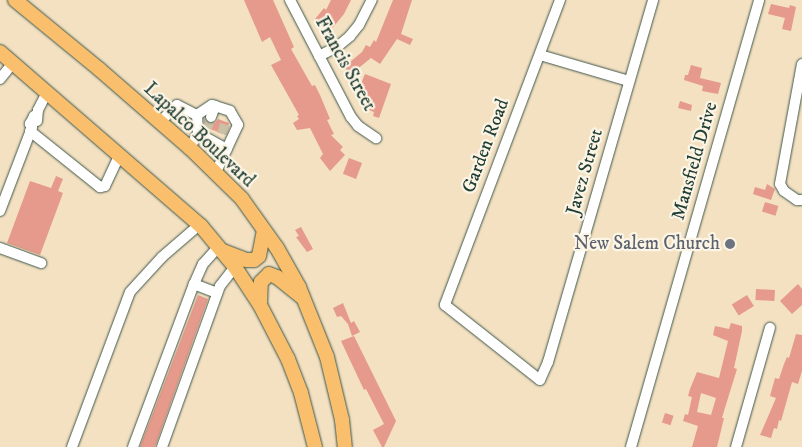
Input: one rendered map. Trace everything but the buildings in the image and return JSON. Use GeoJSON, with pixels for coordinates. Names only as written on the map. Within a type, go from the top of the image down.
{"type":"FeatureCollection","features":[{"type":"Feature","properties":{"kind":"main road","name":"Lapalco Boulevard"},"geometry":{"type":"LineString","coordinates":[[15,0],[190,148],[242,199],[299,287],[304,299],[327,357],[342,420],[345,447]]}},
{"type":"Feature","properties":{"kind":"main road"},"geometry":{"type":"LineString","coordinates":[[0,52],[120,154],[199,225],[235,267],[260,305],[288,359],[301,393],[315,447]]}},
{"type":"Feature","properties":{"kind":"main road"},"geometry":{"type":"LineString","coordinates":[[220,249],[246,260],[254,260],[259,256],[264,231]]}},
{"type":"Feature","properties":{"kind":"main road"},"geometry":{"type":"LineString","coordinates":[[260,305],[261,282],[269,274],[277,277],[304,299]]}},
{"type":"Feature","properties":{"kind":"street","name":"Francis Street"},"geometry":{"type":"LineString","coordinates":[[290,0],[351,117],[358,126],[376,138]]}},
{"type":"Feature","properties":{"kind":"street"},"geometry":{"type":"LineString","coordinates":[[319,56],[337,47],[350,36],[360,25],[372,0]]}},
{"type":"Feature","properties":{"kind":"street","name":"Garden Road"},"geometry":{"type":"LineString","coordinates":[[445,305],[560,0]]}},
{"type":"Feature","properties":{"kind":"street","name":"Javez Street"},"geometry":{"type":"LineString","coordinates":[[445,305],[540,380],[548,362],[653,0]]}},
{"type":"Feature","properties":{"kind":"street","name":"Mansfield Drive"},"geometry":{"type":"LineString","coordinates":[[631,447],[759,0]]}},
{"type":"Feature","properties":{"kind":"street"},"geometry":{"type":"LineString","coordinates":[[540,55],[630,81]]}},
{"type":"Feature","properties":{"kind":"street"},"geometry":{"type":"LineString","coordinates":[[0,79],[13,63]]}},
{"type":"Feature","properties":{"kind":"street"},"geometry":{"type":"LineString","coordinates":[[802,64],[780,184],[784,191],[796,200],[802,200]]}},
{"type":"Feature","properties":{"kind":"street"},"geometry":{"type":"LineString","coordinates":[[0,211],[31,129],[36,125],[37,115],[47,92]]}},
{"type":"Feature","properties":{"kind":"street"},"geometry":{"type":"LineString","coordinates":[[160,122],[177,105],[197,115],[203,132],[223,146]]}},
{"type":"Feature","properties":{"kind":"street"},"geometry":{"type":"LineString","coordinates":[[197,115],[212,105],[230,112],[238,125],[223,146]]}},
{"type":"Feature","properties":{"kind":"street"},"geometry":{"type":"LineString","coordinates":[[212,117],[215,106]]}},
{"type":"Feature","properties":{"kind":"street"},"geometry":{"type":"LineString","coordinates":[[226,122],[230,112]]}},
{"type":"Feature","properties":{"kind":"street"},"geometry":{"type":"LineString","coordinates":[[31,129],[100,187],[106,186],[120,154]]}},
{"type":"Feature","properties":{"kind":"street"},"geometry":{"type":"LineString","coordinates":[[190,148],[203,132]]}},
{"type":"Feature","properties":{"kind":"street"},"geometry":{"type":"LineString","coordinates":[[216,172],[223,146],[222,134]]}},
{"type":"Feature","properties":{"kind":"street"},"geometry":{"type":"LineString","coordinates":[[72,447],[130,292],[162,257],[199,225]]}},
{"type":"Feature","properties":{"kind":"street"},"geometry":{"type":"LineString","coordinates":[[0,248],[41,263]]}},
{"type":"Feature","properties":{"kind":"street"},"geometry":{"type":"LineString","coordinates":[[133,447],[194,284],[204,264],[220,249]]}},
{"type":"Feature","properties":{"kind":"street"},"geometry":{"type":"LineString","coordinates":[[162,447],[222,281],[235,267]]}},
{"type":"Feature","properties":{"kind":"street"},"geometry":{"type":"LineString","coordinates":[[194,284],[218,293]]}},
{"type":"Feature","properties":{"kind":"street"},"geometry":{"type":"LineString","coordinates":[[740,446],[770,328]]}},
{"type":"Feature","properties":{"kind":"tunnel"},"geometry":{"type":"LineString","coordinates":[[207,128],[211,117]]}},
{"type":"Feature","properties":{"kind":"tunnel"},"geometry":{"type":"LineString","coordinates":[[222,134],[226,122]]}},
{"type":"Feature","properties":{"kind":"place","name":"New Salem Church"},"geometry":{"type":"Point","coordinates":[730,244]}}]}
